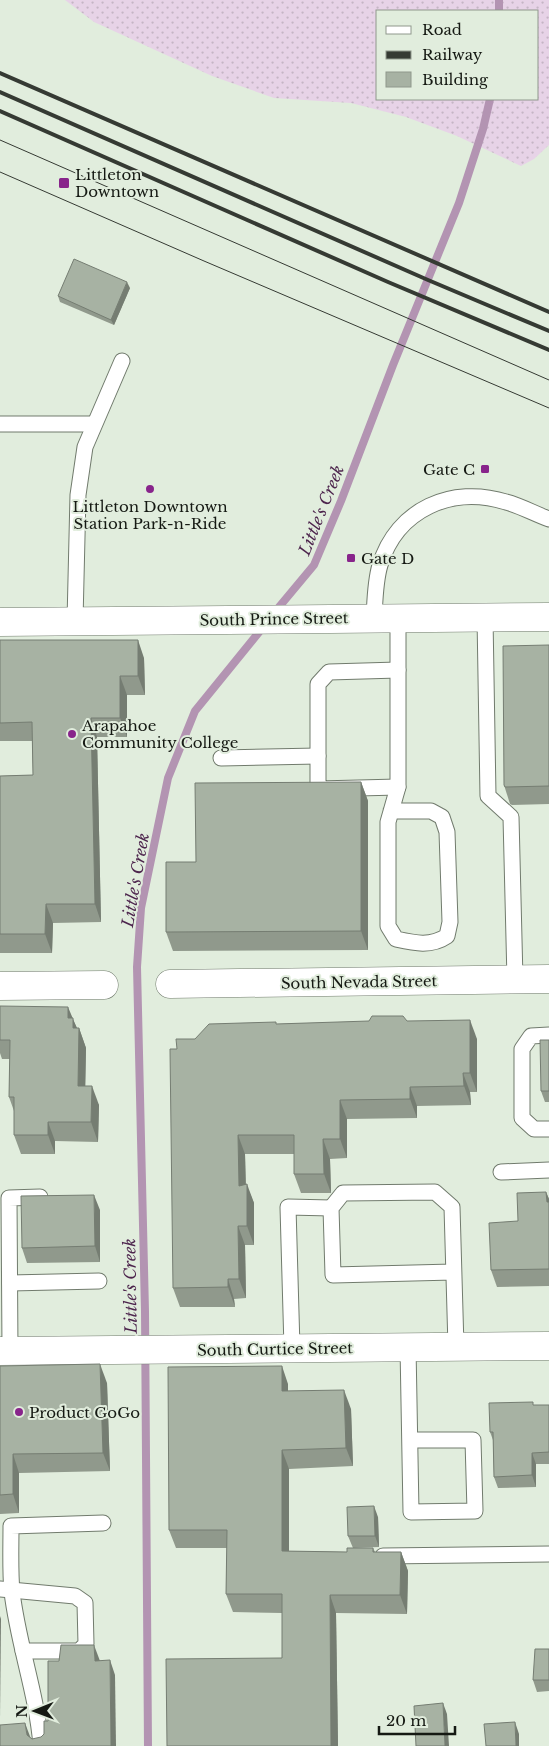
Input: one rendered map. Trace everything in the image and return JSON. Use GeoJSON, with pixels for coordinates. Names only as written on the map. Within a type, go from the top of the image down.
{"type":"FeatureCollection","features":[{"type":"Feature","properties":{"kind":"street","name":"South Prince Street"},"geometry":{"type":"LineString","coordinates":[[0,622],[549,617]]}},
{"type":"Feature","properties":{"kind":"street","name":"South Nevada Street"},"geometry":{"type":"LineString","coordinates":[[170,984],[549,979]]}},
{"type":"Feature","properties":{"kind":"street"},"geometry":{"type":"LineString","coordinates":[[0,986],[104,985]]}},
{"type":"Feature","properties":{"kind":"street","name":"South Curtice Street"},"geometry":{"type":"LineString","coordinates":[[5,1351],[549,1346]]}},
{"type":"Feature","properties":{"kind":"lane"},"geometry":{"type":"LineString","coordinates":[[75,621],[78,495],[85,447],[93,424],[122,361]]}},
{"type":"Feature","properties":{"kind":"lane"},"geometry":{"type":"LineString","coordinates":[[0,424],[93,424]]}},
{"type":"Feature","properties":{"kind":"lane"},"geometry":{"type":"LineString","coordinates":[[391,811],[431,811],[442,817],[447,832],[450,922],[447,936],[437,942],[412,943],[396,939],[388,926],[388,822],[391,811],[398,787],[398,670],[386,618],[376,591],[380,564],[397,533],[411,517],[423,508],[439,501],[459,497],[506,502],[549,520]]}},
{"type":"Feature","properties":{"kind":"lane"},"geometry":{"type":"LineString","coordinates":[[485,617],[488,796],[511,817],[515,980]]}},
{"type":"Feature","properties":{"kind":"lane"},"geometry":{"type":"LineString","coordinates":[[398,670],[329,672],[318,684],[318,789],[398,787]]}},
{"type":"Feature","properties":{"kind":"lane"},"geometry":{"type":"LineString","coordinates":[[221,758],[318,756]]}},
{"type":"Feature","properties":{"kind":"lane"},"geometry":{"type":"LineString","coordinates":[[549,1035],[531,1036],[522,1048],[522,1118],[534,1129],[549,1129]]}},
{"type":"Feature","properties":{"kind":"lane"},"geometry":{"type":"LineString","coordinates":[[501,1172],[549,1170]]}},
{"type":"Feature","properties":{"kind":"lane"},"geometry":{"type":"LineString","coordinates":[[453,1272],[333,1274],[331,1208],[343,1193],[434,1192],[452,1207],[456,1347]]}},
{"type":"Feature","properties":{"kind":"lane"},"geometry":{"type":"LineString","coordinates":[[5,1351],[10,1282],[10,1198],[58,1197]]}},
{"type":"Feature","properties":{"kind":"lane"},"geometry":{"type":"LineString","coordinates":[[292,1348],[288,1208],[331,1208]]}},
{"type":"Feature","properties":{"kind":"lane"},"geometry":{"type":"LineString","coordinates":[[10,1282],[99,1281]]}},
{"type":"Feature","properties":{"kind":"lane"},"geometry":{"type":"LineString","coordinates":[[408,1347],[411,1512],[476,1511],[473,1440],[410,1440]]}},
{"type":"Feature","properties":{"kind":"lane"},"geometry":{"type":"LineString","coordinates":[[41,1746],[40,1726],[23,1651],[6,1590],[10,1526],[102,1523]]}},
{"type":"Feature","properties":{"kind":"lane"},"geometry":{"type":"LineString","coordinates":[[365,1556],[549,1554]]}},
{"type":"Feature","properties":{"kind":"lane"},"geometry":{"type":"LineString","coordinates":[[6,1590],[75,1596],[85,1604],[86,1644],[79,1651],[23,1651]]}},
{"type":"Feature","properties":{"kind":"lane"},"geometry":{"type":"LineString","coordinates":[[20,1727],[40,1726]]}},
{"type":"Feature","properties":{"kind":"shaded area"},"geometry":{"type":"Polygon","coordinates":[[[65,0],[549,0],[549,145],[534,159],[521,166],[457,136],[406,117],[351,103],[274,98],[212,76],[94,22],[65,0]]]}},
{"type":"Feature","properties":{"kind":"building"},"geometry":{"type":"Polygon","coordinates":[[[74,259],[127,282],[111,320],[58,296],[74,259]]]}},
{"type":"Feature","properties":{"kind":"building","name":"Arapahoe Community College"},"geometry":{"type":"Polygon","coordinates":[[[0,640],[138,640],[138,676],[120,676],[120,718],[91,718],[95,904],[46,904],[45,934],[0,934],[0,776],[33,775],[32,722],[0,723],[0,640]]]}},
{"type":"Feature","properties":{"kind":"building"},"geometry":{"type":"Polygon","coordinates":[[[549,645],[549,786],[505,787],[503,646],[549,645]]]}},
{"type":"Feature","properties":{"kind":"building"},"geometry":{"type":"Polygon","coordinates":[[[361,782],[361,931],[166,932],[166,862],[196,862],[195,783],[361,782]]]}},
{"type":"Feature","properties":{"kind":"building"},"geometry":{"type":"Polygon","coordinates":[[[0,1006],[68,1007],[68,1018],[73,1018],[73,1028],[79,1028],[78,1086],[92,1086],[91,1122],[48,1122],[48,1135],[14,1135],[14,1097],[9,1097],[10,1040],[0,1040],[0,1006]]]}},
{"type":"Feature","properties":{"kind":"building"},"geometry":{"type":"Polygon","coordinates":[[[372,1016],[403,1016],[407,1021],[470,1020],[470,1073],[463,1073],[464,1086],[410,1087],[410,1099],[340,1100],[340,1139],[323,1139],[324,1174],[294,1174],[294,1135],[238,1135],[239,1186],[247,1184],[247,1226],[238,1226],[239,1279],[228,1279],[228,1287],[173,1288],[170,1049],[177,1049],[176,1039],[195,1039],[209,1024],[369,1021],[372,1016]]]}},
{"type":"Feature","properties":{"kind":"building"},"geometry":{"type":"Polygon","coordinates":[[[540,1040],[549,1040],[549,1091],[541,1091],[540,1040]]]}},
{"type":"Feature","properties":{"kind":"building"},"geometry":{"type":"Polygon","coordinates":[[[546,1192],[547,1202],[549,1202],[549,1269],[491,1270],[489,1223],[518,1221],[517,1193],[546,1192]]]}},
{"type":"Feature","properties":{"kind":"building"},"geometry":{"type":"Polygon","coordinates":[[[94,1195],[95,1246],[22,1248],[21,1196],[94,1195]]]}},
{"type":"Feature","properties":{"kind":"building"},"geometry":{"type":"Polygon","coordinates":[[[100,1364],[103,1453],[13,1454],[13,1494],[0,1495],[0,1366],[100,1364]]]}},
{"type":"Feature","properties":{"kind":"building"},"geometry":{"type":"Polygon","coordinates":[[[282,1366],[282,1391],[344,1390],[346,1448],[282,1450],[282,1551],[347,1552],[347,1548],[373,1548],[373,1552],[401,1552],[400,1595],[330,1595],[331,1746],[167,1746],[166,1659],[282,1658],[282,1594],[226,1594],[227,1530],[169,1530],[168,1367],[282,1366]]]}},
{"type":"Feature","properties":{"kind":"building"},"geometry":{"type":"Polygon","coordinates":[[[533,1402],[533,1405],[549,1405],[549,1452],[532,1453],[532,1475],[494,1477],[493,1432],[490,1432],[489,1403],[533,1402]]]}},
{"type":"Feature","properties":{"kind":"building"},"geometry":{"type":"Polygon","coordinates":[[[374,1506],[375,1536],[348,1536],[347,1507],[374,1506]]]}},
{"type":"Feature","properties":{"kind":"building"},"geometry":{"type":"Polygon","coordinates":[[[61,1645],[94,1645],[95,1661],[110,1660],[111,1746],[0,1746],[0,1725],[25,1723],[27,1735],[32,1739],[41,1737],[44,1734],[44,1721],[48,1721],[48,1661],[59,1661],[61,1645]]]}},
{"type":"Feature","properties":{"kind":"building"},"geometry":{"type":"Polygon","coordinates":[[[535,1649],[549,1649],[549,1680],[533,1680],[535,1649]]]}},
{"type":"Feature","properties":{"kind":"building"},"geometry":{"type":"Polygon","coordinates":[[[443,1703],[445,1746],[416,1746],[414,1706],[443,1703]]]}},
{"type":"Feature","properties":{"kind":"building"},"geometry":{"type":"Polygon","coordinates":[[[515,1722],[516,1746],[486,1746],[484,1724],[515,1722]]]}},
{"type":"Feature","properties":{"kind":"waterway","name":"Little's Creek"},"geometry":{"type":"LineString","coordinates":[[499,0],[499,10]]}},
{"type":"Feature","properties":{"kind":"waterway","name":"Little's Creek"},"geometry":{"type":"LineString","coordinates":[[274,613],[314,565],[341,501],[393,365],[459,203],[483,129],[490,100]]}},
{"type":"Feature","properties":{"kind":"waterway","name":"Little's Creek"},"geometry":{"type":"LineString","coordinates":[[148,1746],[145,1311],[137,967],[141,908],[168,778],[195,711],[264,626]]}},
{"type":"Feature","properties":{"kind":"tram line"},"geometry":{"type":"LineString","coordinates":[[0,140],[549,380]]}},
{"type":"Feature","properties":{"kind":"tram line"},"geometry":{"type":"LineString","coordinates":[[0,172],[549,408]]}},
{"type":"Feature","properties":{"kind":"railway"},"geometry":{"type":"LineString","coordinates":[[0,73],[549,312]]}},
{"type":"Feature","properties":{"kind":"railway"},"geometry":{"type":"LineString","coordinates":[[0,92],[428,280],[549,331]]}},
{"type":"Feature","properties":{"kind":"railway"},"geometry":{"type":"LineString","coordinates":[[0,111],[388,282],[549,350]]}},
{"type":"Feature","properties":{"kind":"place","name":"Littleton Downtown"},"geometry":{"type":"Point","coordinates":[64,183]}},
{"type":"Feature","properties":{"kind":"place","name":"Gate C"},"geometry":{"type":"Point","coordinates":[485,469]}},
{"type":"Feature","properties":{"kind":"place","name":"Littleton Downtown Station Park-n-Ride"},"geometry":{"type":"Point","coordinates":[150,489]}},
{"type":"Feature","properties":{"kind":"place","name":"Gate D"},"geometry":{"type":"Point","coordinates":[351,558]}},
{"type":"Feature","properties":{"kind":"place","name":"Arapahoe Community College"},"geometry":{"type":"Point","coordinates":[72,734]}},
{"type":"Feature","properties":{"kind":"place","name":"Product GoGo"},"geometry":{"type":"Point","coordinates":[19,1412]}}]}
